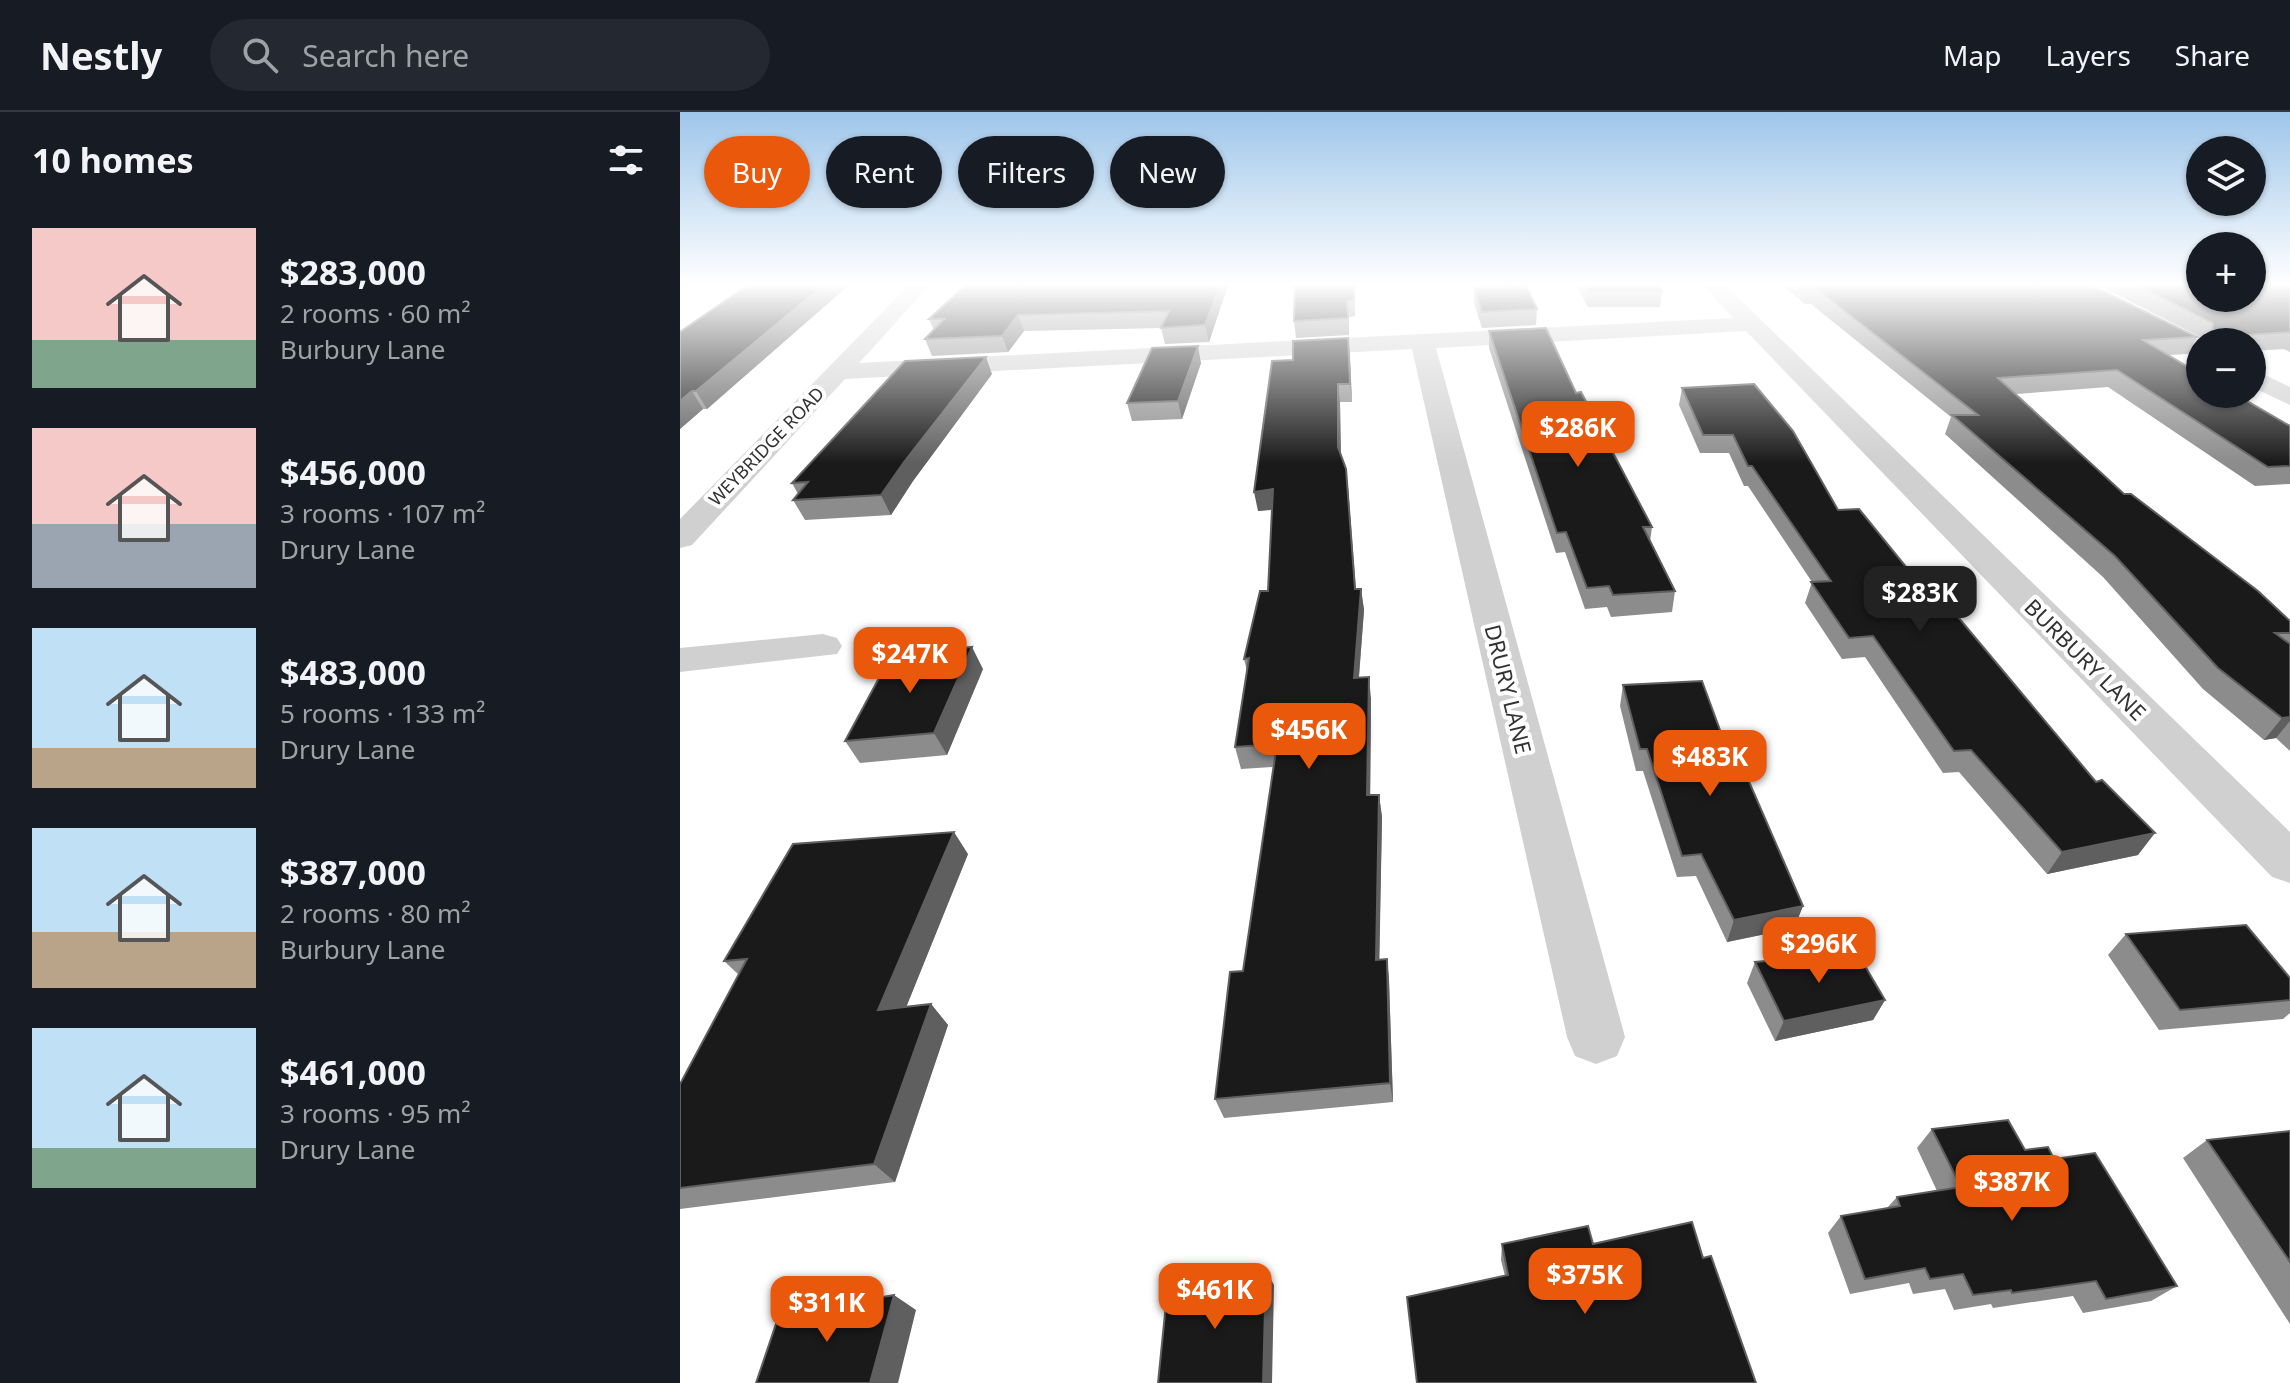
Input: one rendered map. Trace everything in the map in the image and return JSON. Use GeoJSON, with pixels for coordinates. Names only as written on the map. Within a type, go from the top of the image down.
{"type":"FeatureCollection","features":[{"type":"Feature","properties":{"kind":"street","name":"WEYBRIDGE ROAD"},"geometry":{"type":"LineString","coordinates":[[680,538],[863,344]]}},
{"type":"Feature","properties":{"kind":"street"},"geometry":{"type":"LineString","coordinates":[[836,372],[1359,344]]}},
{"type":"Feature","properties":{"kind":"street","name":"DRURY LANE"},"geometry":{"type":"LineString","coordinates":[[1423,344],[1596,1037]]}},
{"type":"Feature","properties":{"kind":"street","name":"BURBURY LANE"},"geometry":{"type":"LineString","coordinates":[[1770,344],[2290,863]]}},
{"type":"Feature","properties":{"kind":"street"},"geometry":{"type":"LineString","coordinates":[[2266,384],[2290,397]]}},
{"type":"Feature","properties":{"kind":"street"},"geometry":{"type":"LineString","coordinates":[[680,660],[823,646]]}},
{"type":"Feature","properties":{"kind":"building"},"geometry":{"type":"Polygon","coordinates":[[[680,344],[752,344],[696,391],[680,401],[680,344]]]}},
{"type":"Feature","properties":{"kind":"building"},"geometry":{"type":"Polygon","coordinates":[[[1293,344],[1348,344],[1350,384],[1338,384],[1338,447],[1346,469],[1355,589],[1361,589],[1354,678],[1369,677],[1367,795],[1379,795],[1376,960],[1387,959],[1390,1083],[1215,1099],[1230,972],[1243,971],[1277,744],[1235,747],[1249,658],[1244,659],[1260,591],[1268,591],[1273,489],[1254,492],[1272,361],[1293,360],[1293,344]]]}},
{"type":"Feature","properties":{"kind":"building"},"geometry":{"type":"Polygon","coordinates":[[[1493,344],[1554,344],[1576,393],[1581,392],[1652,527],[1643,527],[1675,591],[1613,595],[1609,586],[1587,588],[1566,532],[1557,533],[1493,344]]]}},
{"type":"Feature","properties":{"kind":"building"},"geometry":{"type":"Polygon","coordinates":[[[1887,344],[2150,344],[2186,366],[2186,408],[2259,408],[2290,426],[2290,466],[2268,467],[2117,370],[1998,378],[2124,494],[2131,494],[2258,591],[2290,621],[2290,633],[2275,633],[2290,644],[2290,717],[2282,718],[2218,668],[2115,556],[1952,415],[1978,415],[1887,344]]]}},
{"type":"Feature","properties":{"kind":"building"},"geometry":{"type":"Polygon","coordinates":[[[1198,346],[1178,401],[1127,403],[1152,348],[1198,346]]]}},
{"type":"Feature","properties":{"kind":"building"},"geometry":{"type":"Polygon","coordinates":[[[986,357],[881,495],[793,500],[808,482],[792,483],[905,361],[986,357]]]}},
{"type":"Feature","properties":{"kind":"building"},"geometry":{"type":"Polygon","coordinates":[[[1754,384],[1793,431],[1838,510],[1859,509],[1928,594],[1938,593],[2096,782],[2102,780],[2155,833],[2062,852],[1971,750],[1954,751],[1873,636],[1849,638],[1811,582],[1831,581],[1752,466],[1748,466],[1733,435],[1703,435],[1682,388],[1754,384]]]}},
{"type":"Feature","properties":{"kind":"building"},"geometry":{"type":"Polygon","coordinates":[[[972,647],[934,733],[845,741],[892,654],[972,647]]]}},
{"type":"Feature","properties":{"kind":"building"},"geometry":{"type":"Polygon","coordinates":[[[1702,681],[1735,771],[1744,770],[1803,906],[1734,920],[1701,854],[1682,856],[1647,749],[1640,749],[1623,685],[1702,681]]]}},
{"type":"Feature","properties":{"kind":"building"},"geometry":{"type":"Polygon","coordinates":[[[954,832],[878,1010],[931,1004],[874,1164],[680,1188],[680,1084],[747,959],[724,961],[793,844],[954,832]]]}},
{"type":"Feature","properties":{"kind":"building"},"geometry":{"type":"Polygon","coordinates":[[[2246,925],[2290,978],[2290,1000],[2180,1010],[2126,934],[2246,925]]]}},
{"type":"Feature","properties":{"kind":"building"},"geometry":{"type":"Polygon","coordinates":[[[1858,954],[1885,1000],[1784,1021],[1755,962],[1858,954]]]}},
{"type":"Feature","properties":{"kind":"building"},"geometry":{"type":"Polygon","coordinates":[[[2008,1120],[2025,1150],[2048,1147],[2054,1159],[2095,1153],[2177,1286],[2106,1299],[2096,1281],[2012,1293],[2011,1290],[1973,1295],[1963,1274],[1930,1279],[1925,1268],[1865,1279],[1841,1216],[1900,1206],[1897,1197],[1961,1187],[1932,1129],[2008,1120]]]}},
{"type":"Feature","properties":{"kind":"building"},"geometry":{"type":"Polygon","coordinates":[[[2290,1131],[2290,1262],[2207,1140],[2290,1131]]]}},
{"type":"Feature","properties":{"kind":"building"},"geometry":{"type":"Polygon","coordinates":[[[1692,1222],[1703,1258],[1711,1256],[1756,1383],[1417,1383],[1407,1297],[1508,1275],[1502,1244],[1588,1226],[1593,1244],[1692,1222]]]}},
{"type":"Feature","properties":{"kind":"building"},"geometry":{"type":"Polygon","coordinates":[[[1266,1270],[1263,1383],[1158,1383],[1168,1284],[1266,1270]]]}},
{"type":"Feature","properties":{"kind":"building"},"geometry":{"type":"Polygon","coordinates":[[[894,1295],[870,1383],[756,1383],[779,1315],[894,1295]]]}}]}
